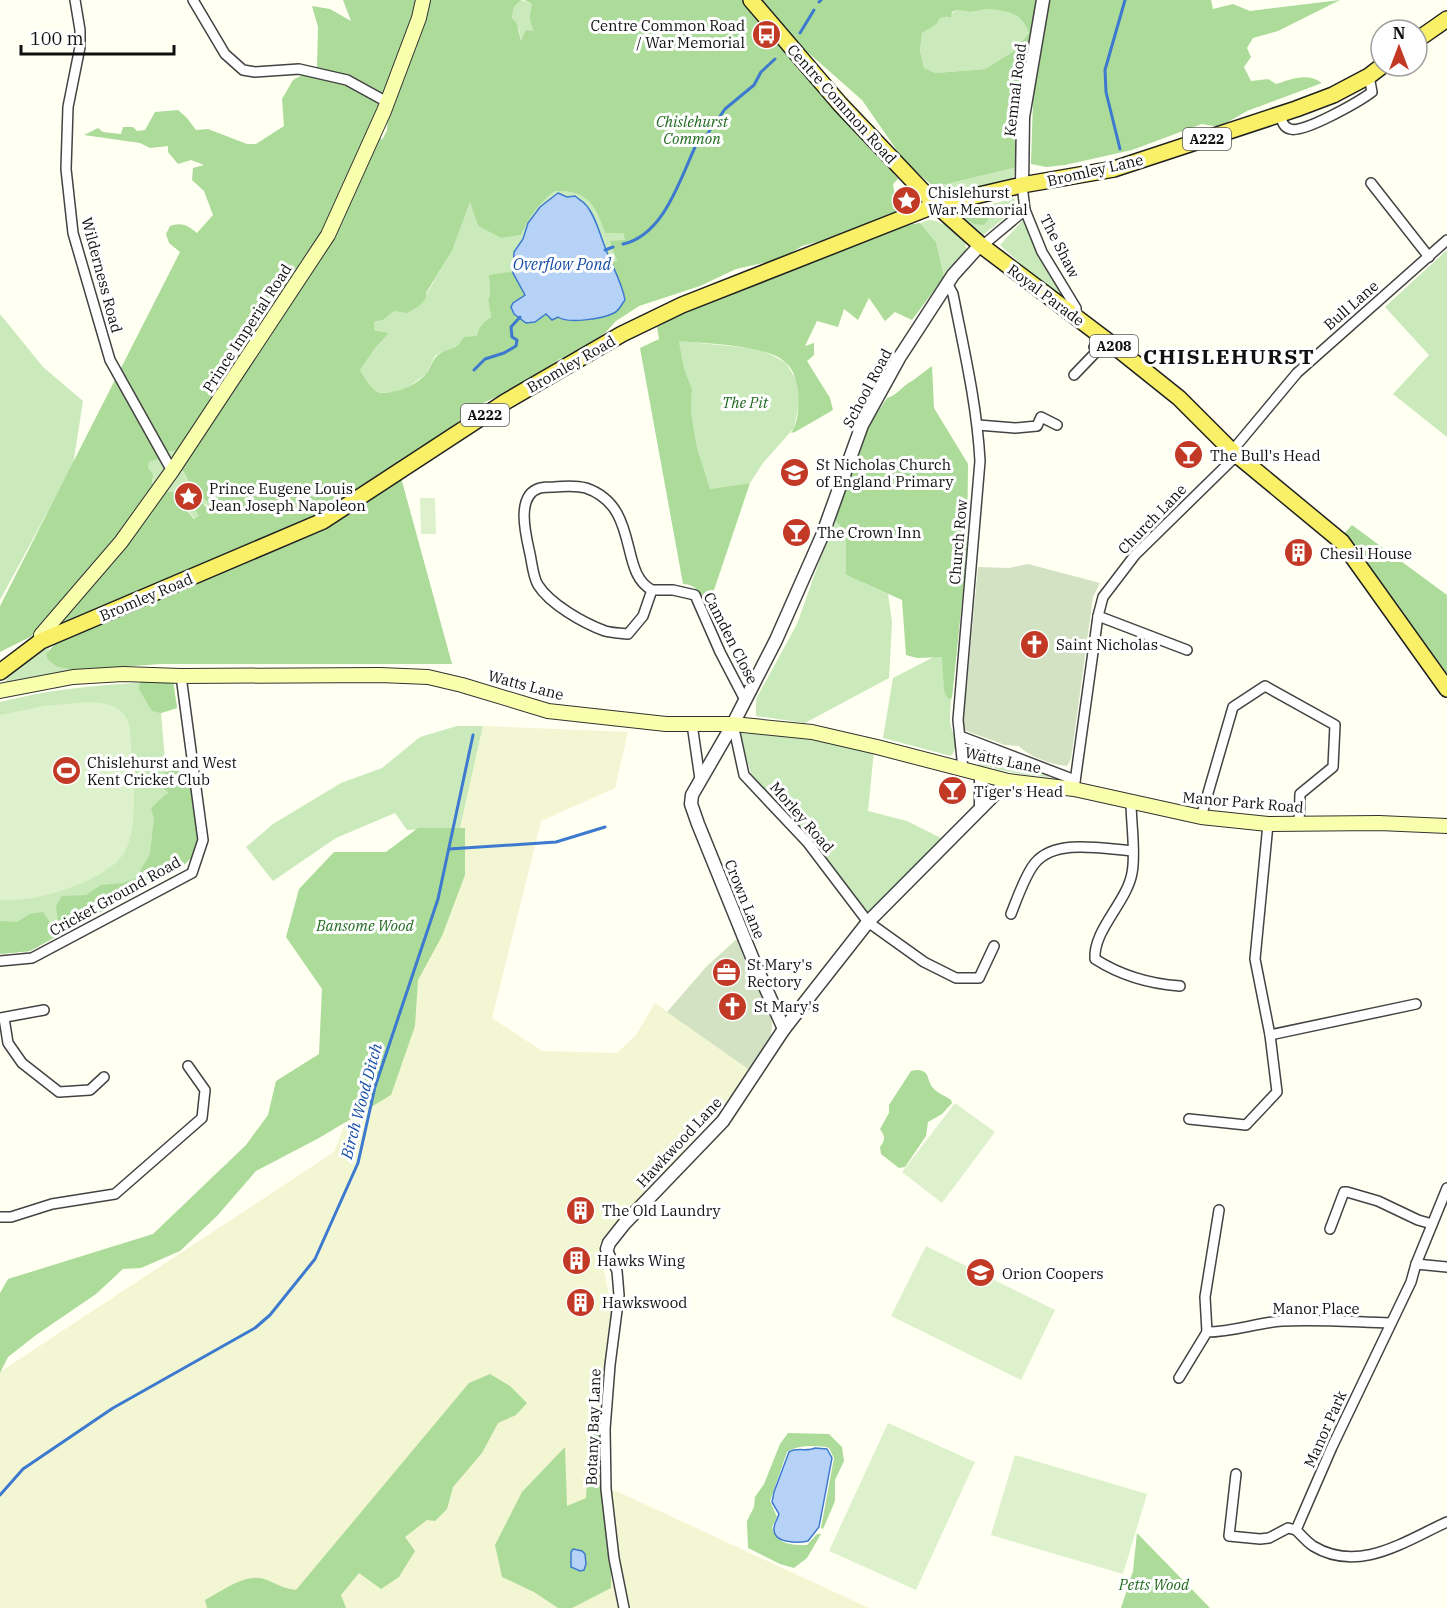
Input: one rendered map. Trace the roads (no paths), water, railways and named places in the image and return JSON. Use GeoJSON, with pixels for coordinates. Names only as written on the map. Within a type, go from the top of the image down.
{"type":"FeatureCollection","features":[{"type":"Feature","properties":{"kind":"main road","name":"Prince Imperial Road"},"geometry":{"type":"LineString","coordinates":[[42,641],[41,634],[121,542],[172,471],[328,235],[387,102],[419,18],[423,0]]}},
{"type":"Feature","properties":{"kind":"main road","name":"Centre Common Road"},"geometry":{"type":"LineString","coordinates":[[751,0],[840,104],[936,205]]}},
{"type":"Feature","properties":{"kind":"main road"},"geometry":{"type":"LineString","coordinates":[[1429,32],[1447,19]]}},
{"type":"Feature","properties":{"kind":"main road","name":"Bromley Lane"},"geometry":{"type":"LineString","coordinates":[[936,205],[1022,185],[1114,169],[1280,115],[1333,95],[1369,76]]}},
{"type":"Feature","properties":{"kind":"main road","name":"Royal Parade"},"geometry":{"type":"LineString","coordinates":[[936,205],[982,245],[1179,398],[1235,453]]}},
{"type":"Feature","properties":{"kind":"main road","name":"Bromley Road"},"geometry":{"type":"LineString","coordinates":[[0,672],[42,641],[323,520],[505,402],[640,324],[682,305],[936,205]]}},
{"type":"Feature","properties":{"kind":"main road","name":"A208"},"geometry":{"type":"LineString","coordinates":[[1235,453],[1342,542],[1447,689]]}},
{"type":"Feature","properties":{"kind":"main road","name":"Watts Lane"},"geometry":{"type":"LineString","coordinates":[[0,691],[73,677],[123,674],[428,677],[548,711],[666,724],[733,724],[812,732],[1008,781],[1075,784]]}},
{"type":"Feature","properties":{"kind":"main road","name":"Manor Park Road"},"geometry":{"type":"LineString","coordinates":[[1075,784],[1131,802],[1201,817],[1268,824],[1447,826]]}},
{"type":"Feature","properties":{"kind":"street","name":"Wilderness Road"},"geometry":{"type":"LineString","coordinates":[[75,0],[80,47],[68,107],[66,169],[73,234],[110,360],[172,471]]}},
{"type":"Feature","properties":{"kind":"street"},"geometry":{"type":"LineString","coordinates":[[193,0],[225,54],[243,70],[255,72],[298,69],[308,71],[347,80],[387,102]]}},
{"type":"Feature","properties":{"kind":"street","name":"Kemnal Road"},"geometry":{"type":"LineString","coordinates":[[1022,185],[1023,117],[1043,0]]}},
{"type":"Feature","properties":{"kind":"street"},"geometry":{"type":"LineString","coordinates":[[1371,183],[1429,257]]}},
{"type":"Feature","properties":{"kind":"street","name":"The Shaw"},"geometry":{"type":"LineString","coordinates":[[1022,185],[1025,210],[1042,252],[1076,308],[1076,318]]}},
{"type":"Feature","properties":{"kind":"street"},"geometry":{"type":"LineString","coordinates":[[982,245],[1025,210]]}},
{"type":"Feature","properties":{"kind":"street","name":"Bull Lane"},"geometry":{"type":"LineString","coordinates":[[1235,453],[1297,373],[1447,240]]}},
{"type":"Feature","properties":{"kind":"street","name":"School Road"},"geometry":{"type":"LineString","coordinates":[[733,724],[776,640],[822,536],[862,425],[899,358],[957,270],[982,245]]}},
{"type":"Feature","properties":{"kind":"street","name":"Church Row"},"geometry":{"type":"LineString","coordinates":[[948,285],[953,294],[978,425],[980,461],[958,720],[963,769]]}},
{"type":"Feature","properties":{"kind":"street"},"geometry":{"type":"LineString","coordinates":[[1074,375],[1098,350],[1094,347],[1102,337]]}},
{"type":"Feature","properties":{"kind":"street"},"geometry":{"type":"LineString","coordinates":[[978,425],[1015,428],[1036,426],[1041,417],[1057,425]]}},
{"type":"Feature","properties":{"kind":"street","name":"Church Lane"},"geometry":{"type":"LineString","coordinates":[[1075,784],[1098,616],[1103,597],[1135,555],[1235,453]]}},
{"type":"Feature","properties":{"kind":"street"},"geometry":{"type":"LineString","coordinates":[[573,486],[585,488],[605,500],[613,507],[622,524],[635,572],[643,586],[652,590],[643,616],[628,634],[606,631],[553,603],[537,583],[534,573],[526,532],[525,504],[529,494],[540,488],[573,486]]}},
{"type":"Feature","properties":{"kind":"street","name":"Camden Close"},"geometry":{"type":"LineString","coordinates":[[652,590],[673,590],[695,595],[720,652],[745,700]]}},
{"type":"Feature","properties":{"kind":"street"},"geometry":{"type":"LineString","coordinates":[[1098,616],[1187,650]]}},
{"type":"Feature","properties":{"kind":"street","name":"Cricket Ground Road"},"geometry":{"type":"LineString","coordinates":[[0,962],[32,958],[192,873],[203,840],[181,676]]}},
{"type":"Feature","properties":{"kind":"street"},"geometry":{"type":"LineString","coordinates":[[1201,817],[1233,707],[1265,686],[1335,724],[1334,767],[1300,794],[1299,824]]}},
{"type":"Feature","properties":{"kind":"street","name":"Crown Lane"},"geometry":{"type":"LineString","coordinates":[[692,724],[700,779]]}},
{"type":"Feature","properties":{"kind":"street","name":"Crown Lane"},"geometry":{"type":"LineString","coordinates":[[733,724],[700,779],[692,795],[691,804],[754,962],[784,1029]]}},
{"type":"Feature","properties":{"kind":"street","name":"Morley Road"},"geometry":{"type":"LineString","coordinates":[[733,724],[744,774],[808,843],[868,922],[924,962],[956,978],[979,978],[994,946]]}},
{"type":"Feature","properties":{"kind":"street","name":"Manor Park Road"},"geometry":{"type":"LineString","coordinates":[[960,736],[1075,784]]}},
{"type":"Feature","properties":{"kind":"street"},"geometry":{"type":"LineString","coordinates":[[981,774],[981,808]]}},
{"type":"Feature","properties":{"kind":"street","name":"Hawkwood Lane"},"geometry":{"type":"LineString","coordinates":[[607,1249],[624,1224],[723,1121],[784,1029],[868,922],[1008,781]]}},
{"type":"Feature","properties":{"kind":"street"},"geometry":{"type":"LineString","coordinates":[[1131,802],[1133,872],[1127,889],[1094,947],[1095,958],[1106,966],[1135,977],[1164,985],[1180,986]]}},
{"type":"Feature","properties":{"kind":"street"},"geometry":{"type":"LineString","coordinates":[[1189,1119],[1246,1125],[1277,1092],[1270,1035],[1255,958],[1268,824]]}},
{"type":"Feature","properties":{"kind":"street"},"geometry":{"type":"LineString","coordinates":[[1011,914],[1034,864],[1045,854],[1064,847],[1132,851]]}},
{"type":"Feature","properties":{"kind":"street"},"geometry":{"type":"LineString","coordinates":[[1270,1035],[1416,1004]]}},
{"type":"Feature","properties":{"kind":"street"},"geometry":{"type":"LineString","coordinates":[[44,1010],[2,1018],[8,1043],[22,1063],[59,1092],[90,1090],[104,1077]]}},
{"type":"Feature","properties":{"kind":"street"},"geometry":{"type":"LineString","coordinates":[[0,1217],[11,1217],[52,1204],[115,1194],[202,1118],[205,1090],[188,1066]]}},
{"type":"Feature","properties":{"kind":"street","name":"Manor Park"},"geometry":{"type":"LineString","coordinates":[[1296,1530],[1390,1323],[1411,1282],[1447,1188]]}},
{"type":"Feature","properties":{"kind":"street"},"geometry":{"type":"LineString","coordinates":[[1330,1229],[1344,1192],[1378,1201],[1418,1220],[1432,1224]]}},
{"type":"Feature","properties":{"kind":"street"},"geometry":{"type":"LineString","coordinates":[[1179,1378],[1207,1332],[1205,1297],[1219,1210]]}},
{"type":"Feature","properties":{"kind":"street","name":"Botany Bay Lane"},"geometry":{"type":"LineString","coordinates":[[607,1249],[617,1271],[619,1295],[605,1429],[606,1489],[614,1558],[624,1608]]}},
{"type":"Feature","properties":{"kind":"street"},"geometry":{"type":"LineString","coordinates":[[1416,1264],[1447,1267]]}},
{"type":"Feature","properties":{"kind":"street","name":"Manor Place"},"geometry":{"type":"LineString","coordinates":[[1207,1332],[1221,1332],[1262,1323],[1284,1321],[1390,1323]]}},
{"type":"Feature","properties":{"kind":"street"},"geometry":{"type":"LineString","coordinates":[[1236,1474],[1229,1536],[1269,1538],[1288,1528],[1296,1530],[1312,1545],[1346,1558],[1370,1556],[1447,1522]]}},
{"type":"Feature","properties":{"kind":"water","name":"Overflow Pond"},"geometry":{"type":"Polygon","coordinates":[[[558,193],[567,197],[575,196],[589,208],[625,300],[616,312],[602,317],[569,320],[558,317],[552,320],[546,314],[535,322],[526,323],[514,314],[511,307],[525,295],[513,273],[514,252],[523,239],[528,223],[540,207],[558,193]]]}},
{"type":"Feature","properties":{"kind":"water"},"geometry":{"type":"Polygon","coordinates":[[[815,1448],[827,1449],[832,1458],[819,1527],[808,1541],[782,1540],[775,1533],[774,1526],[779,1514],[772,1502],[774,1492],[789,1452],[815,1448]]]}},
{"type":"Feature","properties":{"kind":"water"},"geometry":{"type":"Polygon","coordinates":[[[573,1549],[585,1554],[584,1570],[580,1571],[571,1567],[573,1549]]]}},
{"type":"Feature","properties":{"kind":"waterway"},"geometry":{"type":"LineString","coordinates":[[1120,149],[1106,92],[1105,70],[1125,0]]}},
{"type":"Feature","properties":{"kind":"waterway"},"geometry":{"type":"LineString","coordinates":[[800,33],[814,10]]}},
{"type":"Feature","properties":{"kind":"waterway"},"geometry":{"type":"LineString","coordinates":[[706,136],[725,109],[754,85],[761,72],[775,59]]}},
{"type":"Feature","properties":{"kind":"waterway"},"geometry":{"type":"LineString","coordinates":[[623,244],[637,239],[660,218],[677,189],[696,145]]}},
{"type":"Feature","properties":{"kind":"waterway"},"geometry":{"type":"LineString","coordinates":[[605,250],[613,247]]}},
{"type":"Feature","properties":{"kind":"waterway"},"geometry":{"type":"LineString","coordinates":[[474,370],[485,359],[504,353],[516,346],[517,340],[512,337],[511,327],[520,317]]}},
{"type":"Feature","properties":{"kind":"waterway","name":"Birch Wood Ditch"},"geometry":{"type":"LineString","coordinates":[[0,1495],[23,1469],[113,1408],[255,1328],[270,1315],[315,1259],[358,1163],[375,1087],[438,899],[473,735]]}},
{"type":"Feature","properties":{"kind":"waterway"},"geometry":{"type":"LineString","coordinates":[[449,849],[556,842],[605,827]]}},
{"type":"Feature","properties":{"kind":"place","name":"Centre Common Road / War Memorial"},"geometry":{"type":"Point","coordinates":[766,34]}},
{"type":"Feature","properties":{"kind":"place","name":"Chislehurst War Memorial"},"geometry":{"type":"Point","coordinates":[907,201]}},
{"type":"Feature","properties":{"kind":"place","name":"The Bull's Head"},"geometry":{"type":"Point","coordinates":[1189,455]}},
{"type":"Feature","properties":{"kind":"place","name":"St Nicholas Church of England Primary"},"geometry":{"type":"Point","coordinates":[795,473]}},
{"type":"Feature","properties":{"kind":"place","name":"Prince Eugene Louis Jean Joseph Napoleon"},"geometry":{"type":"Point","coordinates":[188,497]}},
{"type":"Feature","properties":{"kind":"place","name":"The Crown Inn"},"geometry":{"type":"Point","coordinates":[796,532]}},
{"type":"Feature","properties":{"kind":"place","name":"Chesil House"},"geometry":{"type":"Point","coordinates":[1299,553]}},
{"type":"Feature","properties":{"kind":"place","name":"Saint Nicholas"},"geometry":{"type":"Point","coordinates":[1035,644]}},
{"type":"Feature","properties":{"kind":"place","name":"Chislehurst and West Kent Cricket Club"},"geometry":{"type":"Point","coordinates":[66,771]}},
{"type":"Feature","properties":{"kind":"place","name":"Tiger's Head"},"geometry":{"type":"Point","coordinates":[953,791]}},
{"type":"Feature","properties":{"kind":"place","name":"St Mary's Rectory"},"geometry":{"type":"Point","coordinates":[726,973]}},
{"type":"Feature","properties":{"kind":"place","name":"St Mary's"},"geometry":{"type":"Point","coordinates":[733,1006]}},
{"type":"Feature","properties":{"kind":"place","name":"The Old Laundry"},"geometry":{"type":"Point","coordinates":[581,1210]}},
{"type":"Feature","properties":{"kind":"place","name":"Hawks Wing"},"geometry":{"type":"Point","coordinates":[576,1260]}},
{"type":"Feature","properties":{"kind":"place","name":"Orion Coopers"},"geometry":{"type":"Point","coordinates":[981,1273]}},
{"type":"Feature","properties":{"kind":"place","name":"Hawkswood"},"geometry":{"type":"Point","coordinates":[581,1302]}},
{"type":"Feature","properties":{"kind":"district","name":"CHISLEHURST"},"geometry":{"type":"Point","coordinates":[1229,356]}},
{"type":"Feature","properties":{"kind":"park label","name":"Chislehurst Common"},"geometry":{"type":"Point","coordinates":[692,130]}},
{"type":"Feature","properties":{"kind":"park label","name":"The Pit"},"geometry":{"type":"Point","coordinates":[745,402]}},
{"type":"Feature","properties":{"kind":"park label","name":"Bansome Wood"},"geometry":{"type":"Point","coordinates":[365,925]}},
{"type":"Feature","properties":{"kind":"park label","name":"Petts Wood"},"geometry":{"type":"Point","coordinates":[1154,1584]}}]}
